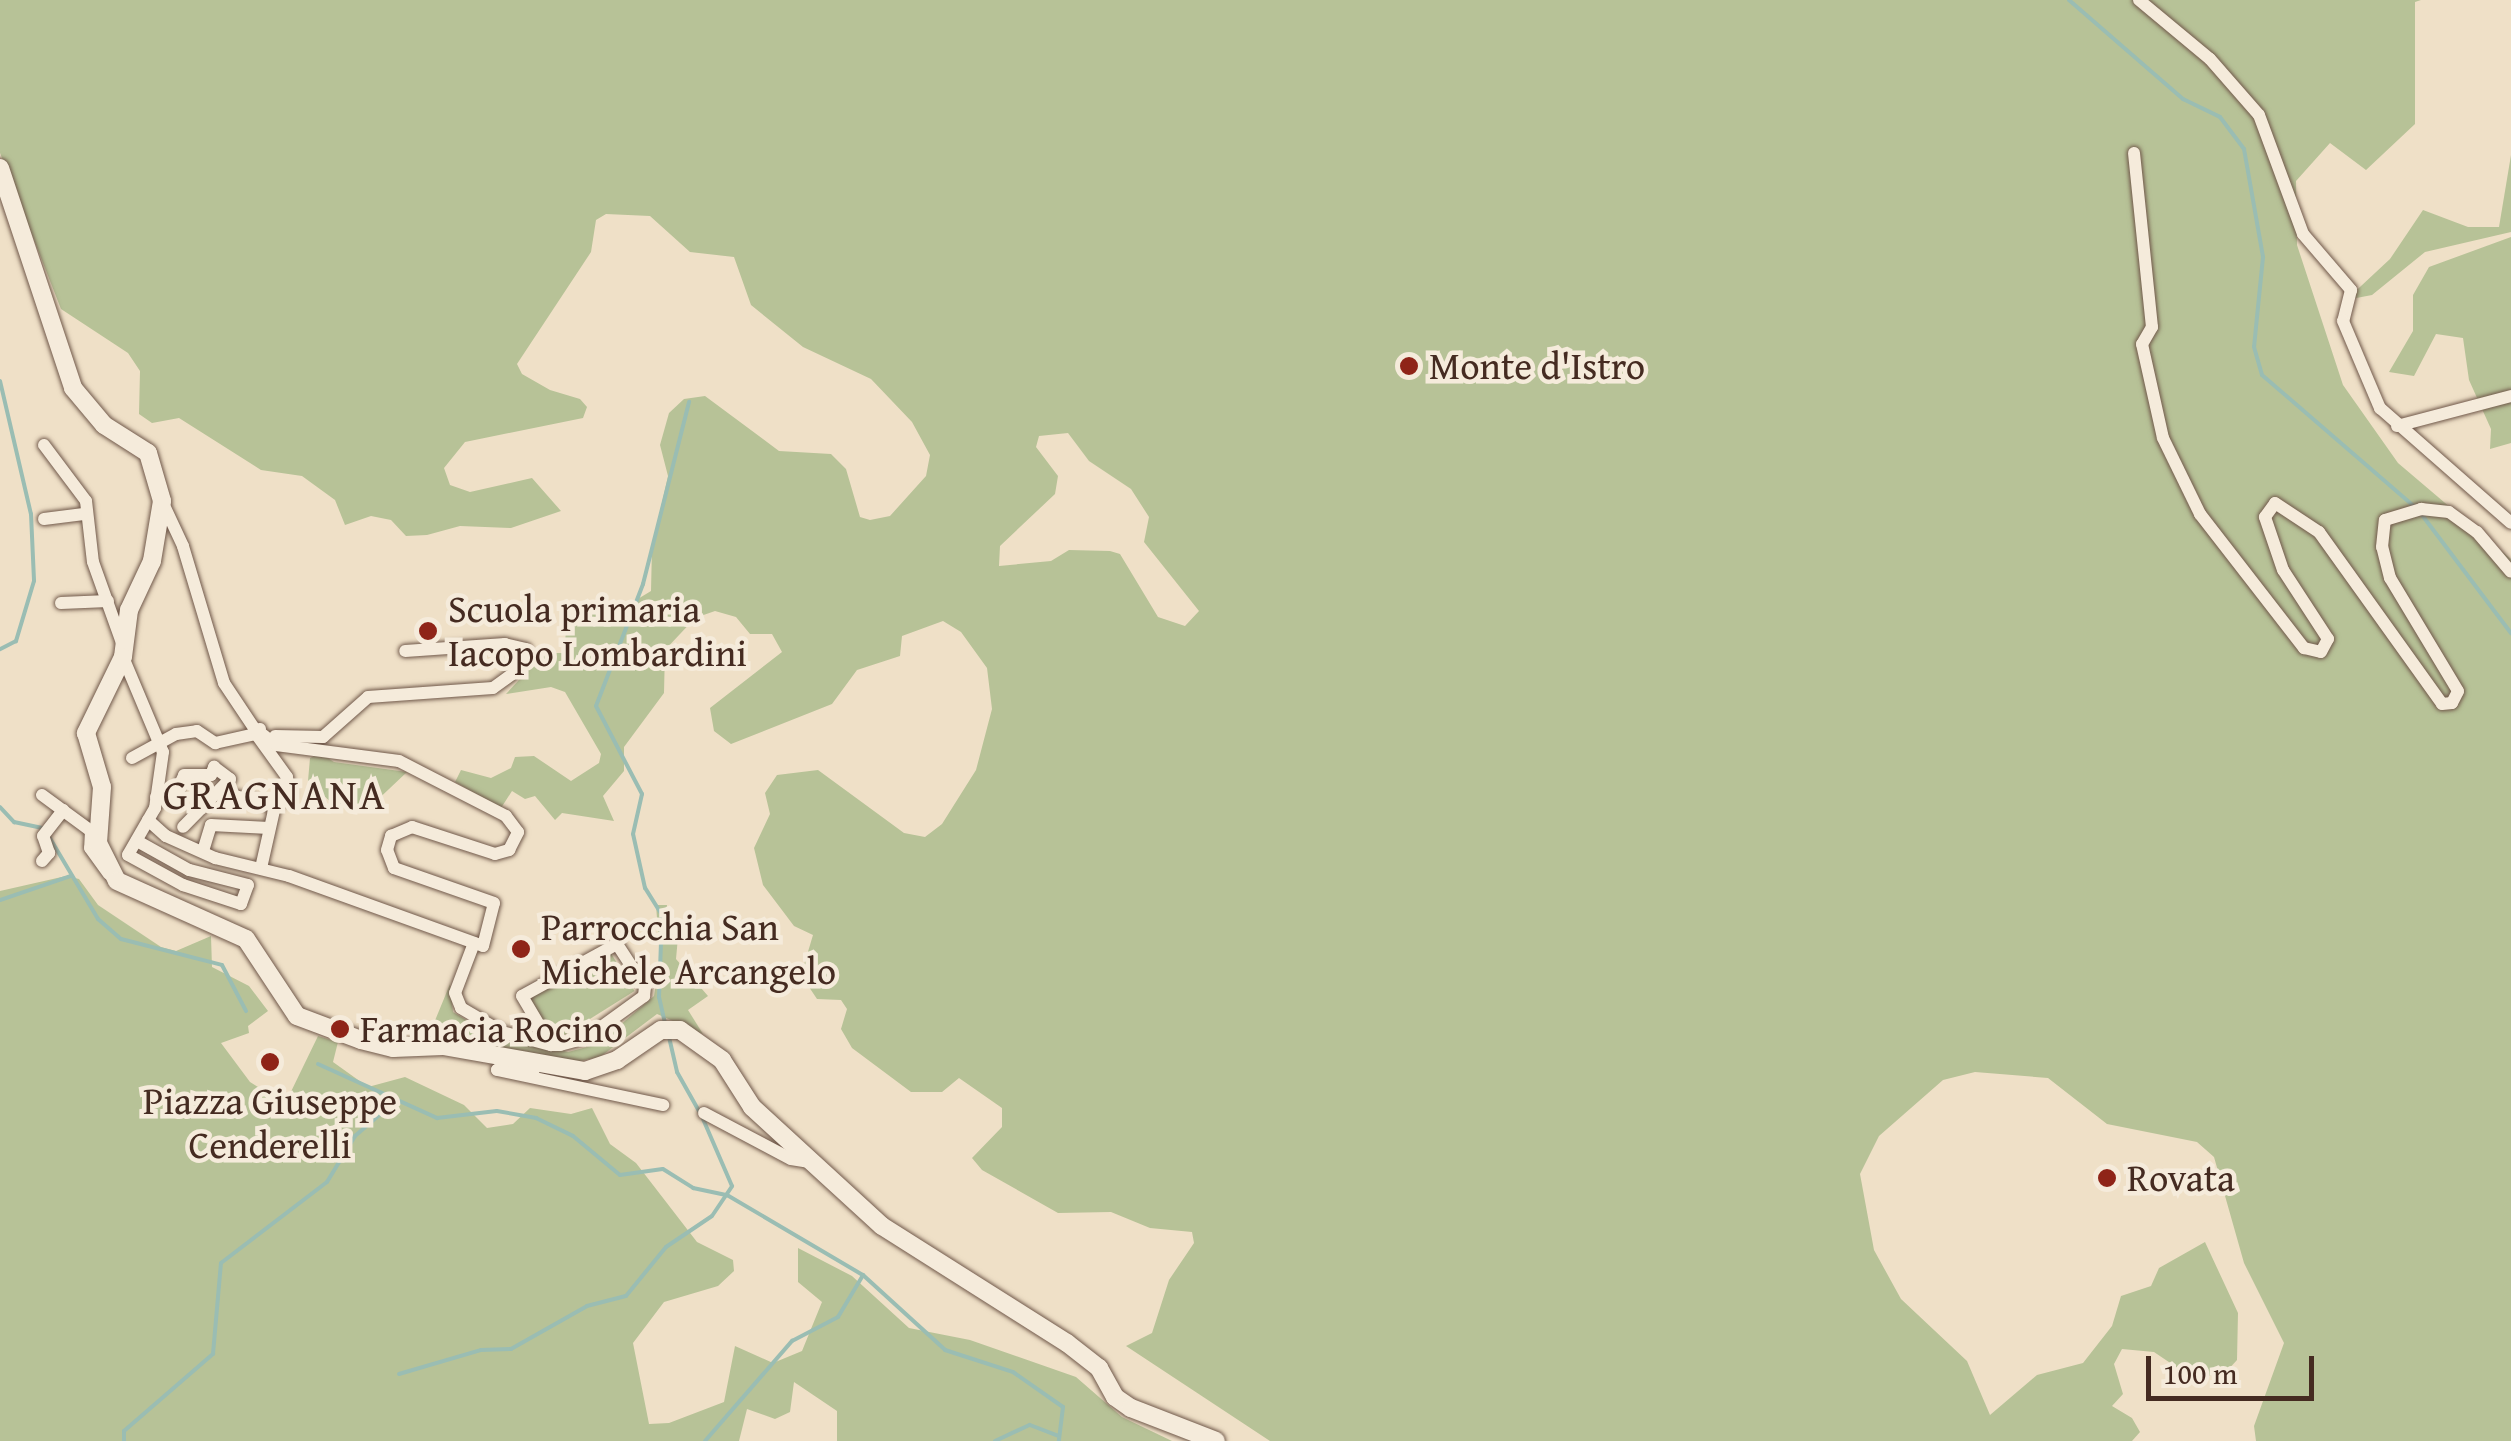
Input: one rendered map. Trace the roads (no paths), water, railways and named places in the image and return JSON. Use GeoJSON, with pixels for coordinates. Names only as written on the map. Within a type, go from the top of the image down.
{"type":"FeatureCollection","features":[{"type":"Feature","properties":{"kind":"main road"},"geometry":{"type":"LineString","coordinates":[[0,168],[37,268],[73,388],[104,425],[148,453],[162,501],[152,561],[128,610],[124,652],[86,733],[102,787],[98,844],[117,880],[246,939],[286,1004],[308,1025],[393,1048],[443,1046],[538,1065],[600,1067],[666,1028],[722,1060],[741,1094],[840,1194],[1067,1344],[1099,1368],[1115,1397],[1132,1408],[1216,1441]]}},
{"type":"Feature","properties":{"kind":"street"},"geometry":{"type":"LineString","coordinates":[[2138,0],[2210,58],[2259,115],[2303,234],[2351,290],[2343,320],[2368,386],[2397,426],[2459,472],[2511,523]]}},
{"type":"Feature","properties":{"kind":"street"},"geometry":{"type":"LineString","coordinates":[[2134,153],[2152,326],[2142,344],[2163,438],[2200,514],[2304,648],[2321,652],[2328,639],[2283,570],[2265,517],[2275,503],[2319,532],[2442,704],[2452,703],[2458,691],[2390,578],[2382,546],[2386,520],[2421,509],[2448,512],[2511,572]]}},
{"type":"Feature","properties":{"kind":"street"},"geometry":{"type":"LineString","coordinates":[[2397,426],[2427,424],[2470,403],[2511,396]]}},
{"type":"Feature","properties":{"kind":"street"},"geometry":{"type":"LineString","coordinates":[[44,445],[83,494],[84,514],[108,601],[160,748],[156,797],[128,855],[183,885],[241,904],[248,885],[189,870],[137,841]]}},
{"type":"Feature","properties":{"kind":"street"},"geometry":{"type":"LineString","coordinates":[[148,820],[166,836],[203,851],[483,946],[489,938],[494,903],[394,868],[388,850],[392,836],[412,828],[504,853],[518,840],[513,822],[399,761],[276,744],[244,718],[224,683],[183,546],[162,501]]}},
{"type":"Feature","properties":{"kind":"street"},"geometry":{"type":"LineString","coordinates":[[44,520],[84,514]]}},
{"type":"Feature","properties":{"kind":"street"},"geometry":{"type":"LineString","coordinates":[[61,603],[108,601]]}},
{"type":"Feature","properties":{"kind":"street"},"geometry":{"type":"LineString","coordinates":[[132,758],[160,748],[176,734],[197,731],[215,743],[262,733],[323,737],[368,697],[493,688],[518,670],[526,649],[506,644],[405,651]]}},
{"type":"Feature","properties":{"kind":"street"},"geometry":{"type":"LineString","coordinates":[[260,868],[275,806],[289,794],[287,776],[262,733]]}},
{"type":"Feature","properties":{"kind":"street"},"geometry":{"type":"LineString","coordinates":[[156,797],[172,799],[187,822],[223,792],[230,779],[214,767],[212,775],[185,769],[172,799]]}},
{"type":"Feature","properties":{"kind":"street"},"geometry":{"type":"LineString","coordinates":[[223,792],[275,806]]}},
{"type":"Feature","properties":{"kind":"street"},"geometry":{"type":"LineString","coordinates":[[42,794],[57,814],[90,831],[90,848],[117,880]]}},
{"type":"Feature","properties":{"kind":"street"},"geometry":{"type":"LineString","coordinates":[[42,862],[48,853],[43,836],[57,814]]}},
{"type":"Feature","properties":{"kind":"street"},"geometry":{"type":"LineString","coordinates":[[203,851],[211,825],[269,828]]}},
{"type":"Feature","properties":{"kind":"street"},"geometry":{"type":"LineString","coordinates":[[474,942],[455,994],[461,1008],[502,1032],[551,1044],[586,1038],[644,996],[645,987],[614,942],[522,996],[551,1044]]}},
{"type":"Feature","properties":{"kind":"street"},"geometry":{"type":"LineString","coordinates":[[538,1065],[533,1072],[498,1070],[663,1105]]}},
{"type":"Feature","properties":{"kind":"street"},"geometry":{"type":"LineString","coordinates":[[704,1113],[791,1159],[810,1162]]}},
{"type":"Feature","properties":{"kind":"waterway"},"geometry":{"type":"LineString","coordinates":[[2069,0],[2183,99],[2220,117],[2244,149],[2263,257],[2254,347],[2262,375],[2416,508]]}},
{"type":"Feature","properties":{"kind":"waterway"},"geometry":{"type":"LineString","coordinates":[[0,381],[31,514],[34,581],[16,641],[0,649]]}},
{"type":"Feature","properties":{"kind":"waterway"},"geometry":{"type":"LineString","coordinates":[[665,1023],[659,997],[662,915],[645,888],[633,834],[642,794],[596,706],[643,584],[689,402]]}},
{"type":"Feature","properties":{"kind":"waterway"},"geometry":{"type":"LineString","coordinates":[[2422,515],[2511,633]]}},
{"type":"Feature","properties":{"kind":"waterway"},"geometry":{"type":"LineString","coordinates":[[0,807],[14,822],[42,828]]}},
{"type":"Feature","properties":{"kind":"waterway"},"geometry":{"type":"LineString","coordinates":[[48,835],[98,919],[121,939],[222,965],[246,1011]]}},
{"type":"Feature","properties":{"kind":"waterway"},"geometry":{"type":"LineString","coordinates":[[0,900],[71,876]]}},
{"type":"Feature","properties":{"kind":"waterway"},"geometry":{"type":"LineString","coordinates":[[669,1037],[677,1072],[699,1111]]}},
{"type":"Feature","properties":{"kind":"waterway"},"geometry":{"type":"LineString","coordinates":[[318,1064],[437,1118],[497,1111],[536,1118],[573,1136],[620,1175],[663,1169],[693,1188],[727,1195],[863,1275],[945,1350],[1013,1372],[1063,1407],[1059,1441]]}},
{"type":"Feature","properties":{"kind":"waterway"},"geometry":{"type":"LineString","coordinates":[[124,1441],[124,1431],[213,1354],[221,1263],[327,1182],[355,1136],[392,1104]]}},
{"type":"Feature","properties":{"kind":"waterway"},"geometry":{"type":"LineString","coordinates":[[399,1374],[481,1350],[511,1349],[587,1306],[626,1296],[666,1247],[712,1216],[732,1186],[703,1119]]}},
{"type":"Feature","properties":{"kind":"waterway"},"geometry":{"type":"LineString","coordinates":[[705,1441],[792,1341],[838,1317],[863,1275]]}},
{"type":"Feature","properties":{"kind":"waterway"},"geometry":{"type":"LineString","coordinates":[[995,1441],[1030,1425],[1059,1436]]}},
{"type":"Feature","properties":{"kind":"place","name":"Monte d'Istro"},"geometry":{"type":"Point","coordinates":[1409,366]}},
{"type":"Feature","properties":{"kind":"place","name":"Scuola primaria Iacopo Lombardini"},"geometry":{"type":"Point","coordinates":[428,631]}},
{"type":"Feature","properties":{"kind":"place","name":"Parrocchia San Michele Arcangelo"},"geometry":{"type":"Point","coordinates":[521,949]}},
{"type":"Feature","properties":{"kind":"place","name":"Farmacia Rocino"},"geometry":{"type":"Point","coordinates":[340,1029]}},
{"type":"Feature","properties":{"kind":"place","name":"Piazza Giuseppe Cenderelli"},"geometry":{"type":"Point","coordinates":[270,1062]}},
{"type":"Feature","properties":{"kind":"place","name":"Rovata"},"geometry":{"type":"Point","coordinates":[2107,1178]}},
{"type":"Feature","properties":{"kind":"district","name":"GRAGNANA"},"geometry":{"type":"Point","coordinates":[275,794]}}]}
